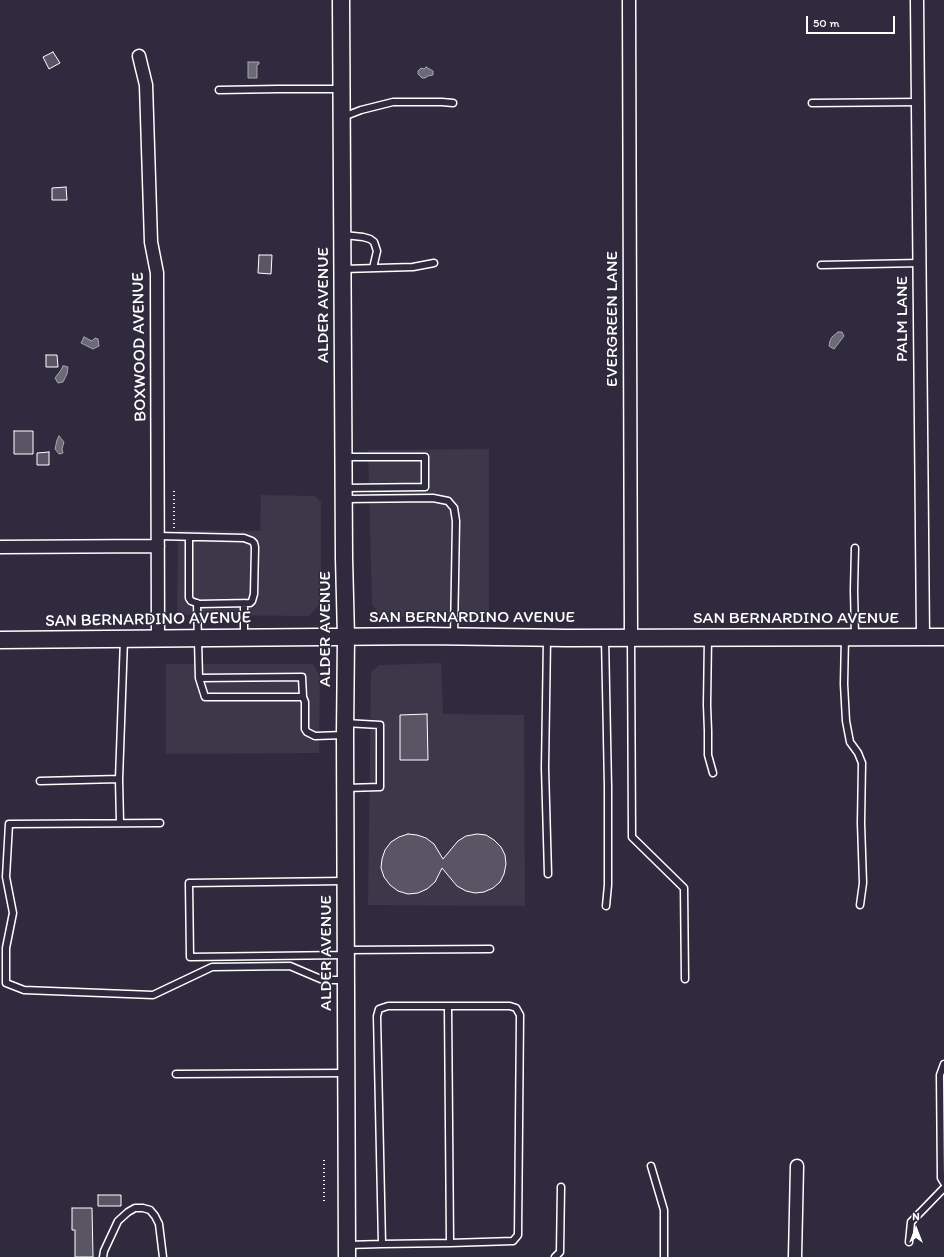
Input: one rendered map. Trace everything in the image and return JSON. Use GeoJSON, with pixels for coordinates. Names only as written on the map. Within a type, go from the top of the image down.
{"type":"FeatureCollection","features":[{"type":"Feature","properties":{"kind":"main road","name":"ALDER AVENUE"},"geometry":{"type":"LineString","coordinates":[[341,0],[346,637],[345,788],[347,1251]]}},
{"type":"Feature","properties":{"kind":"main road","name":"SAN BERNARDINO AVENUE"},"geometry":{"type":"LineString","coordinates":[[0,640],[454,636],[547,638],[944,637]]}},
{"type":"Feature","properties":{"kind":"street","name":"EVERGREEN LANE"},"geometry":{"type":"LineString","coordinates":[[629,0],[631,638]]}},
{"type":"Feature","properties":{"kind":"street","name":"PALM LANE"},"geometry":{"type":"LineString","coordinates":[[917,0],[923,637]]}},
{"type":"Feature","properties":{"kind":"street","name":"BOXWOOD AVENUE"},"geometry":{"type":"LineString","coordinates":[[139,56],[146,85],[151,242],[157,273],[158,639]]}},
{"type":"Feature","properties":{"kind":"street"},"geometry":{"type":"LineString","coordinates":[[0,547],[158,541]]}},
{"type":"Feature","properties":{"kind":"street"},"geometry":{"type":"LineString","coordinates":[[795,1257],[796,1166]]}},
{"type":"Feature","properties":{"kind":"lane"},"geometry":{"type":"LineString","coordinates":[[219,90],[341,89]]}},
{"type":"Feature","properties":{"kind":"lane"},"geometry":{"type":"LineString","coordinates":[[341,117],[393,102],[454,103]]}},
{"type":"Feature","properties":{"kind":"lane"},"geometry":{"type":"LineString","coordinates":[[812,103],[919,102]]}},
{"type":"Feature","properties":{"kind":"lane"},"geometry":{"type":"LineString","coordinates":[[342,235],[363,237],[374,242],[376,258],[373,268]]}},
{"type":"Feature","properties":{"kind":"lane"},"geometry":{"type":"LineString","coordinates":[[343,269],[413,267],[434,263]]}},
{"type":"Feature","properties":{"kind":"lane"},"geometry":{"type":"LineString","coordinates":[[821,265],[920,263]]}},
{"type":"Feature","properties":{"kind":"lane"},"geometry":{"type":"LineString","coordinates":[[344,457],[425,457],[426,487],[385,487],[344,494]]}},
{"type":"Feature","properties":{"kind":"lane"},"geometry":{"type":"LineString","coordinates":[[344,494],[433,498],[448,501],[454,508],[456,521],[454,636]]}},
{"type":"Feature","properties":{"kind":"lane"},"geometry":{"type":"LineString","coordinates":[[158,541],[189,538],[244,538],[252,541],[254,543],[254,598],[250,603],[197,603],[191,601],[189,598],[189,538]]}},
{"type":"Feature","properties":{"kind":"lane"},"geometry":{"type":"LineString","coordinates":[[855,548],[854,590],[844,684],[846,721],[850,742],[858,753],[862,763],[861,810],[863,883],[860,905]]}},
{"type":"Feature","properties":{"kind":"lane"},"geometry":{"type":"LineString","coordinates":[[197,603],[199,678],[205,698],[302,697]]}},
{"type":"Feature","properties":{"kind":"lane"},"geometry":{"type":"LineString","coordinates":[[244,603],[244,638]]}},
{"type":"Feature","properties":{"kind":"lane"},"geometry":{"type":"LineString","coordinates":[[547,638],[545,768],[548,874]]}},
{"type":"Feature","properties":{"kind":"lane"},"geometry":{"type":"LineString","coordinates":[[605,638],[608,787],[608,885],[606,906]]}},
{"type":"Feature","properties":{"kind":"lane"},"geometry":{"type":"LineString","coordinates":[[631,638],[632,837],[684,888],[685,979]]}},
{"type":"Feature","properties":{"kind":"lane"},"geometry":{"type":"LineString","coordinates":[[708,638],[708,756],[713,773]]}},
{"type":"Feature","properties":{"kind":"lane"},"geometry":{"type":"LineString","coordinates":[[120,823],[119,779],[124,640]]}},
{"type":"Feature","properties":{"kind":"lane"},"geometry":{"type":"LineString","coordinates":[[199,678],[302,677],[302,697],[305,702],[305,729],[307,732],[315,736],[345,729],[380,725],[380,787],[345,788]]}},
{"type":"Feature","properties":{"kind":"lane"},"geometry":{"type":"LineString","coordinates":[[40,781],[119,779]]}},
{"type":"Feature","properties":{"kind":"lane"},"geometry":{"type":"LineString","coordinates":[[160,823],[9,824],[6,877],[13,913],[6,948],[6,983],[24,990],[153,995],[212,967],[290,966],[323,980],[346,980]]}},
{"type":"Feature","properties":{"kind":"lane"},"geometry":{"type":"LineString","coordinates":[[346,881],[189,883],[190,957],[490,949]]}},
{"type":"Feature","properties":{"kind":"lane"},"geometry":{"type":"LineString","coordinates":[[347,1251],[382,1244],[513,1241],[518,1235],[520,1015],[516,1008],[510,1006],[388,1006],[380,1009],[377,1016],[382,1244]]}},
{"type":"Feature","properties":{"kind":"lane"},"geometry":{"type":"LineString","coordinates":[[448,1006],[450,1243]]}},
{"type":"Feature","properties":{"kind":"lane"},"geometry":{"type":"LineString","coordinates":[[944,1064],[940,1075],[941,1178],[944,1182]]}},
{"type":"Feature","properties":{"kind":"lane"},"geometry":{"type":"LineString","coordinates":[[176,1074],[346,1073]]}},
{"type":"Feature","properties":{"kind":"lane"},"geometry":{"type":"LineString","coordinates":[[651,1166],[664,1210],[664,1257]]}},
{"type":"Feature","properties":{"kind":"lane"},"geometry":{"type":"LineString","coordinates":[[555,1257],[560,1252],[561,1187]]}},
{"type":"Feature","properties":{"kind":"lane"},"geometry":{"type":"LineString","coordinates":[[909,1242],[911,1222],[944,1188]]}},
{"type":"Feature","properties":{"kind":"lane"},"geometry":{"type":"LineString","coordinates":[[103,1257],[104,1251],[118,1221],[135,1208],[150,1210],[155,1216],[159,1224],[163,1257]]}},
{"type":"Feature","properties":{"kind":"path"},"geometry":{"type":"LineString","coordinates":[[174,491],[174,532]]}},
{"type":"Feature","properties":{"kind":"path"},"geometry":{"type":"LineString","coordinates":[[324,1160],[324,1202]]}},
{"type":"Feature","properties":{"kind":"shaded area"},"geometry":{"type":"Polygon","coordinates":[[[248,62],[259,62],[257,65],[257,78],[248,78],[248,62]]]}},
{"type":"Feature","properties":{"kind":"shaded area"},"geometry":{"type":"Polygon","coordinates":[[[426,67],[433,71],[433,75],[422,78],[418,74],[418,71],[421,68],[424,69],[426,67]]]}},
{"type":"Feature","properties":{"kind":"shaded area"},"geometry":{"type":"Polygon","coordinates":[[[838,332],[842,332],[844,336],[834,349],[829,346],[830,341],[838,332]]]}},
{"type":"Feature","properties":{"kind":"shaded area"},"geometry":{"type":"Polygon","coordinates":[[[84,337],[92,341],[95,338],[98,339],[99,346],[93,349],[81,343],[84,337]]]}},
{"type":"Feature","properties":{"kind":"shaded area"},"geometry":{"type":"Polygon","coordinates":[[[63,366],[68,367],[67,374],[63,382],[58,383],[55,378],[63,366]]]}},
{"type":"Feature","properties":{"kind":"shaded area"},"geometry":{"type":"Polygon","coordinates":[[[59,436],[64,442],[62,449],[63,453],[59,454],[55,449],[59,436]]]}},
{"type":"Feature","properties":{"kind":"shaded area"},"geometry":{"type":"Polygon","coordinates":[[[489,449],[489,617],[382,617],[372,605],[368,450],[489,449]]]}},
{"type":"Feature","properties":{"kind":"shaded area"},"geometry":{"type":"Polygon","coordinates":[[[261,495],[315,496],[321,502],[321,603],[309,616],[177,615],[178,530],[260,531],[261,495]]]}},
{"type":"Feature","properties":{"kind":"shaded area"},"geometry":{"type":"Polygon","coordinates":[[[441,663],[443,714],[524,715],[525,906],[368,905],[371,672],[379,665],[441,663]]]}},
{"type":"Feature","properties":{"kind":"shaded area"},"geometry":{"type":"Polygon","coordinates":[[[166,664],[313,664],[320,676],[319,753],[166,754],[166,664]]]}},
{"type":"Feature","properties":{"kind":"building"},"geometry":{"type":"Polygon","coordinates":[[[53,52],[60,63],[49,69],[43,57],[53,52]]]}},
{"type":"Feature","properties":{"kind":"building"},"geometry":{"type":"Polygon","coordinates":[[[66,187],[67,200],[52,200],[52,188],[66,187]]]}},
{"type":"Feature","properties":{"kind":"building"},"geometry":{"type":"Polygon","coordinates":[[[259,255],[272,255],[271,274],[258,273],[259,255]]]}},
{"type":"Feature","properties":{"kind":"building"},"geometry":{"type":"Polygon","coordinates":[[[46,355],[57,355],[58,367],[46,367],[46,355]]]}},
{"type":"Feature","properties":{"kind":"building"},"geometry":{"type":"Polygon","coordinates":[[[14,431],[33,431],[33,454],[14,454],[14,431]]]}},
{"type":"Feature","properties":{"kind":"building"},"geometry":{"type":"Polygon","coordinates":[[[49,452],[49,465],[37,465],[37,453],[49,452]]]}},
{"type":"Feature","properties":{"kind":"building"},"geometry":{"type":"Polygon","coordinates":[[[427,714],[428,760],[400,760],[400,715],[427,714]]]}},
{"type":"Feature","properties":{"kind":"building"},"geometry":{"type":"Polygon","coordinates":[[[408,834],[426,838],[434,844],[443,859],[458,841],[466,836],[477,834],[486,835],[501,847],[505,855],[506,864],[504,874],[500,882],[493,888],[484,892],[475,893],[466,891],[457,886],[442,868],[435,882],[427,889],[418,893],[408,894],[398,891],[390,885],[384,877],[381,868],[382,859],[385,850],[391,842],[408,834]]]}},
{"type":"Feature","properties":{"kind":"building"},"geometry":{"type":"Polygon","coordinates":[[[98,1195],[121,1195],[121,1206],[98,1206],[98,1195]]]}},
{"type":"Feature","properties":{"kind":"building"},"geometry":{"type":"Polygon","coordinates":[[[72,1208],[92,1208],[93,1257],[75,1257],[75,1230],[72,1230],[72,1208]]]}}]}
